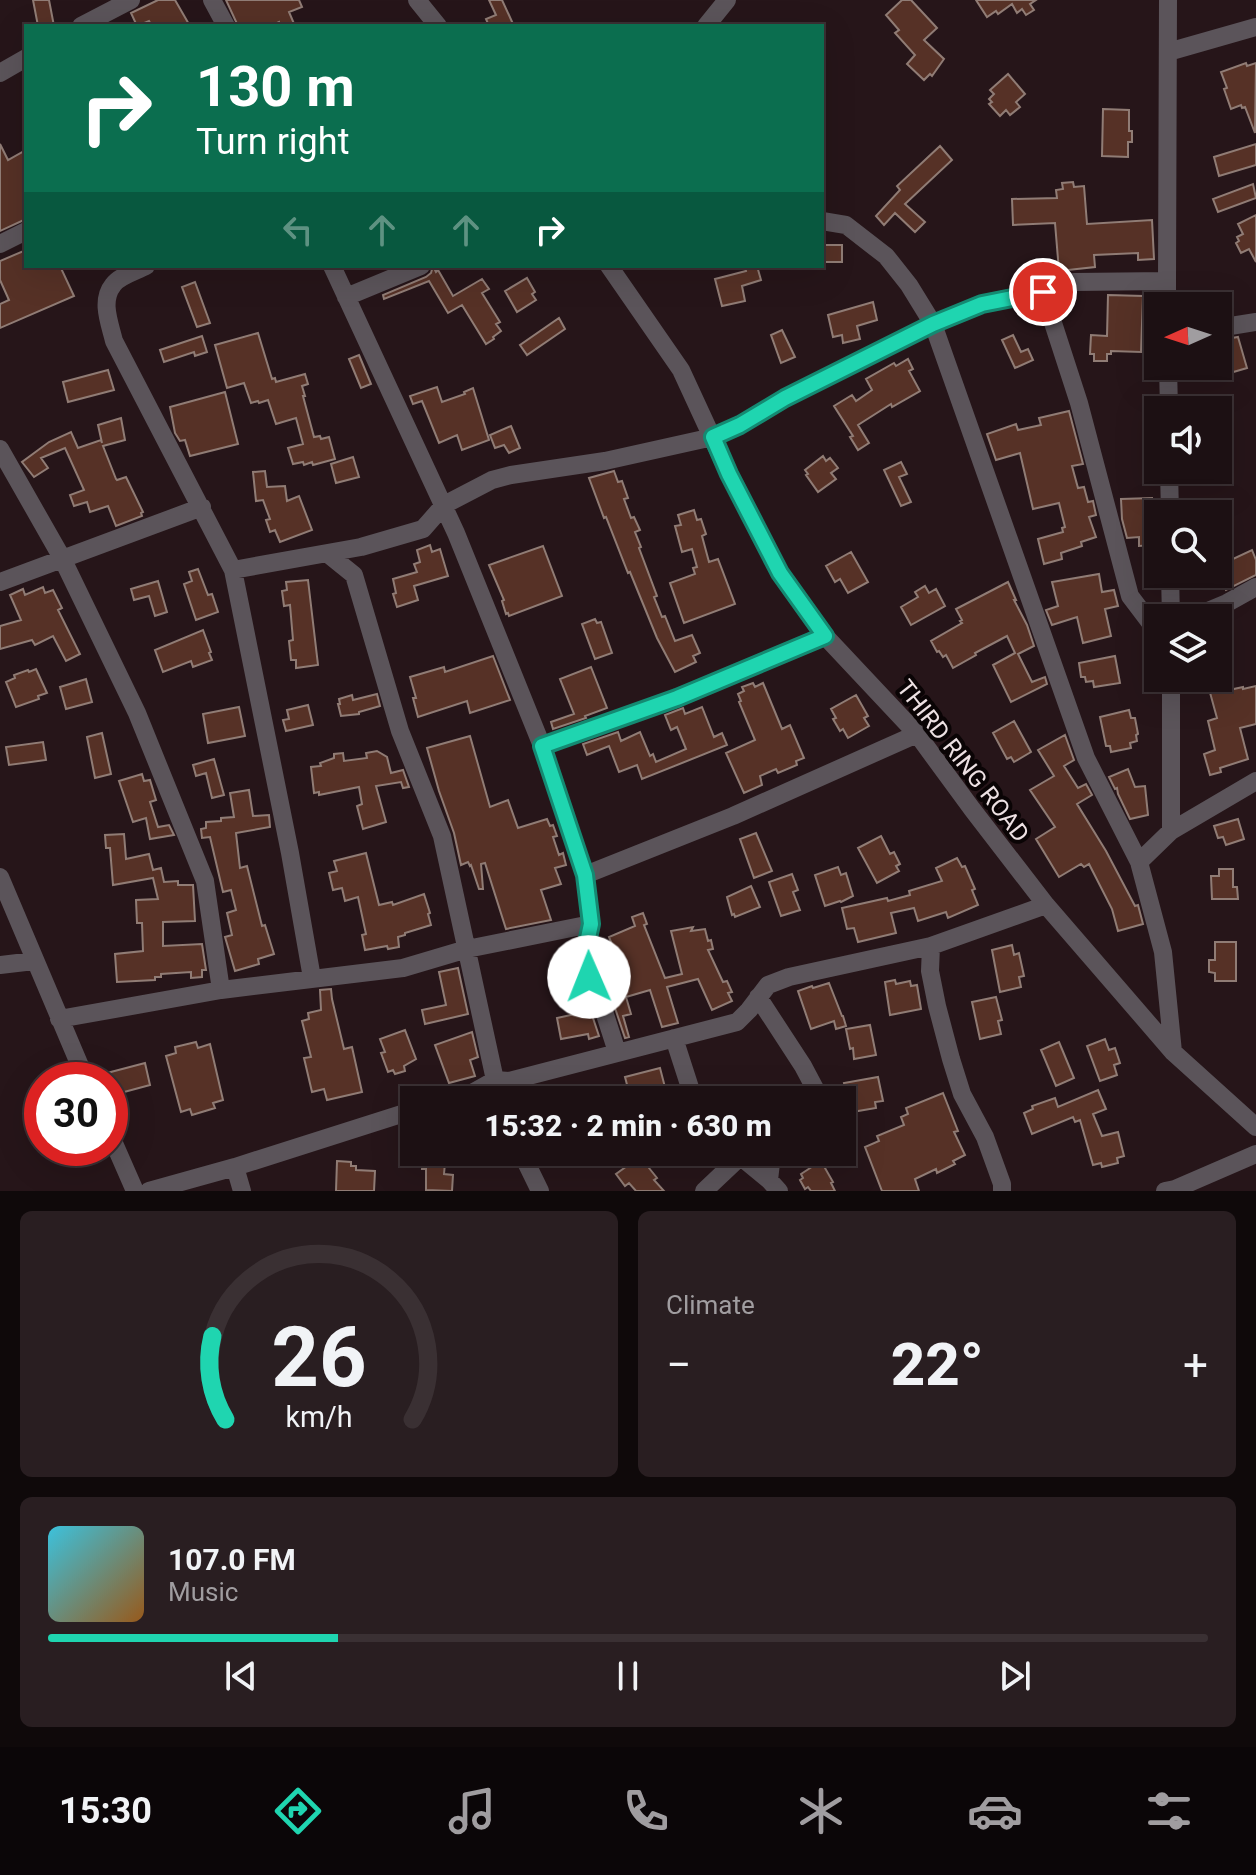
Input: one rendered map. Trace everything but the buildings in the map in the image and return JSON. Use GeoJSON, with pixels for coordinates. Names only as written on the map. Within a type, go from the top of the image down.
{"type":"FeatureCollection","features":[{"type":"Feature","properties":{"kind":"street"},"geometry":{"type":"LineString","coordinates":[[88,24],[131,0]]}},
{"type":"Feature","properties":{"kind":"street"},"geometry":{"type":"LineString","coordinates":[[212,0],[225,24]]}},
{"type":"Feature","properties":{"kind":"street"},"geometry":{"type":"LineString","coordinates":[[417,0],[436,24]]}},
{"type":"Feature","properties":{"kind":"street"},"geometry":{"type":"LineString","coordinates":[[708,24],[727,0]]}},
{"type":"Feature","properties":{"kind":"street"},"geometry":{"type":"LineString","coordinates":[[1167,292],[1168,0]]}},
{"type":"Feature","properties":{"kind":"street"},"geometry":{"type":"LineString","coordinates":[[1168,52],[1256,27]]}},
{"type":"Feature","properties":{"kind":"street"},"geometry":{"type":"LineString","coordinates":[[0,73],[24,59]]}},
{"type":"Feature","properties":{"kind":"street"},"geometry":{"type":"LineString","coordinates":[[824,221],[846,225],[886,256],[909,285],[933,324],[1086,758],[1139,862],[1163,952],[1173,1052]]}},
{"type":"Feature","properties":{"kind":"street"},"geometry":{"type":"LineString","coordinates":[[0,244],[24,232]]}},
{"type":"Feature","properties":{"kind":"street"},"geometry":{"type":"LineString","coordinates":[[142,268],[113,283],[107,295],[106,311],[114,341],[233,570],[312,978]]}},
{"type":"Feature","properties":{"kind":"street"},"geometry":{"type":"LineString","coordinates":[[333,268],[444,505],[542,746],[585,875],[591,924],[585,952],[589,977],[601,1002],[617,1052]]}},
{"type":"Feature","properties":{"kind":"street"},"geometry":{"type":"LineString","coordinates":[[346,297],[416,268]]}},
{"type":"Feature","properties":{"kind":"street","name":"THIRD RING ROAD"},"geometry":{"type":"LineString","coordinates":[[610,268],[681,370],[729,474],[780,573],[825,636],[917,734],[1046,905],[1173,1052],[1256,1127]]}},
{"type":"Feature","properties":{"kind":"street"},"geometry":{"type":"LineString","coordinates":[[423,529],[444,505],[492,480],[605,461],[713,437],[933,324],[982,304],[1043,292],[1074,282],[1167,281]]}},
{"type":"Feature","properties":{"kind":"street"},"geometry":{"type":"LineString","coordinates":[[1043,292],[1079,403],[1130,596],[1144,614]]}},
{"type":"Feature","properties":{"kind":"street"},"geometry":{"type":"LineString","coordinates":[[1232,326],[1256,322]]}},
{"type":"Feature","properties":{"kind":"street"},"geometry":{"type":"LineString","coordinates":[[0,449],[62,558],[137,713],[205,881],[221,990]]}},
{"type":"Feature","properties":{"kind":"street"},"geometry":{"type":"LineString","coordinates":[[0,582],[202,507]]}},
{"type":"Feature","properties":{"kind":"street"},"geometry":{"type":"LineString","coordinates":[[233,570],[361,547],[423,529],[456,533]]}},
{"type":"Feature","properties":{"kind":"street"},"geometry":{"type":"LineString","coordinates":[[361,547],[354,575],[400,731],[442,836],[467,949],[505,1086]]}},
{"type":"Feature","properties":{"kind":"street"},"geometry":{"type":"LineString","coordinates":[[328,554],[354,575]]}},
{"type":"Feature","properties":{"kind":"street"},"geometry":{"type":"LineString","coordinates":[[1225,604],[1256,587]]}},
{"type":"Feature","properties":{"kind":"street"},"geometry":{"type":"LineString","coordinates":[[542,746],[677,698],[825,636]]}},
{"type":"Feature","properties":{"kind":"street"},"geometry":{"type":"LineString","coordinates":[[1171,692],[1171,831]]}},
{"type":"Feature","properties":{"kind":"street"},"geometry":{"type":"LineString","coordinates":[[585,875],[733,816],[917,734]]}},
{"type":"Feature","properties":{"kind":"street"},"geometry":{"type":"LineString","coordinates":[[1139,862],[1171,831],[1256,781]]}},
{"type":"Feature","properties":{"kind":"street"},"geometry":{"type":"LineString","coordinates":[[0,877],[78,1062]]}},
{"type":"Feature","properties":{"kind":"street"},"geometry":{"type":"LineString","coordinates":[[490,1086],[737,1022],[768,985],[789,977],[931,946],[1046,905]]}},
{"type":"Feature","properties":{"kind":"street"},"geometry":{"type":"LineString","coordinates":[[59,1019],[221,990],[403,968],[467,949],[591,924]]}},
{"type":"Feature","properties":{"kind":"street"},"geometry":{"type":"LineString","coordinates":[[931,946],[930,971],[951,1059],[962,1094],[985,1137],[1002,1191]]}},
{"type":"Feature","properties":{"kind":"street"},"geometry":{"type":"LineString","coordinates":[[0,965],[34,961]]}},
{"type":"Feature","properties":{"kind":"street"},"geometry":{"type":"LineString","coordinates":[[758,997],[814,1086]]}},
{"type":"Feature","properties":{"kind":"street"},"geometry":{"type":"LineString","coordinates":[[674,1038],[689,1086]]}},
{"type":"Feature","properties":{"kind":"street"},"geometry":{"type":"LineString","coordinates":[[149,1191],[400,1114]]}},
{"type":"Feature","properties":{"kind":"street"},"geometry":{"type":"LineString","coordinates":[[1171,1190],[1256,1154]]}},
{"type":"Feature","properties":{"kind":"street"},"geometry":{"type":"LineString","coordinates":[[124,1166],[135,1191]]}},
{"type":"Feature","properties":{"kind":"street"},"geometry":{"type":"LineString","coordinates":[[528,1166],[540,1191]]}},
{"type":"Feature","properties":{"kind":"street"},"geometry":{"type":"LineString","coordinates":[[704,1191],[726,1166]]}},
{"type":"Feature","properties":{"kind":"street"},"geometry":{"type":"LineString","coordinates":[[751,1166],[774,1186]]}},
{"type":"Feature","properties":{"kind":"street"},"geometry":{"type":"LineString","coordinates":[[771,1166],[774,1186]]}},
{"type":"Feature","properties":{"kind":"street"},"geometry":{"type":"LineString","coordinates":[[235,1167],[242,1191]]}},
{"type":"Feature","properties":{"kind":"route"},"geometry":{"type":"LineString","coordinates":[[589,977],[585,952],[591,924],[585,875],[542,746],[677,698],[825,636],[780,573],[713,437],[933,324],[982,304],[1043,292]]}}]}
